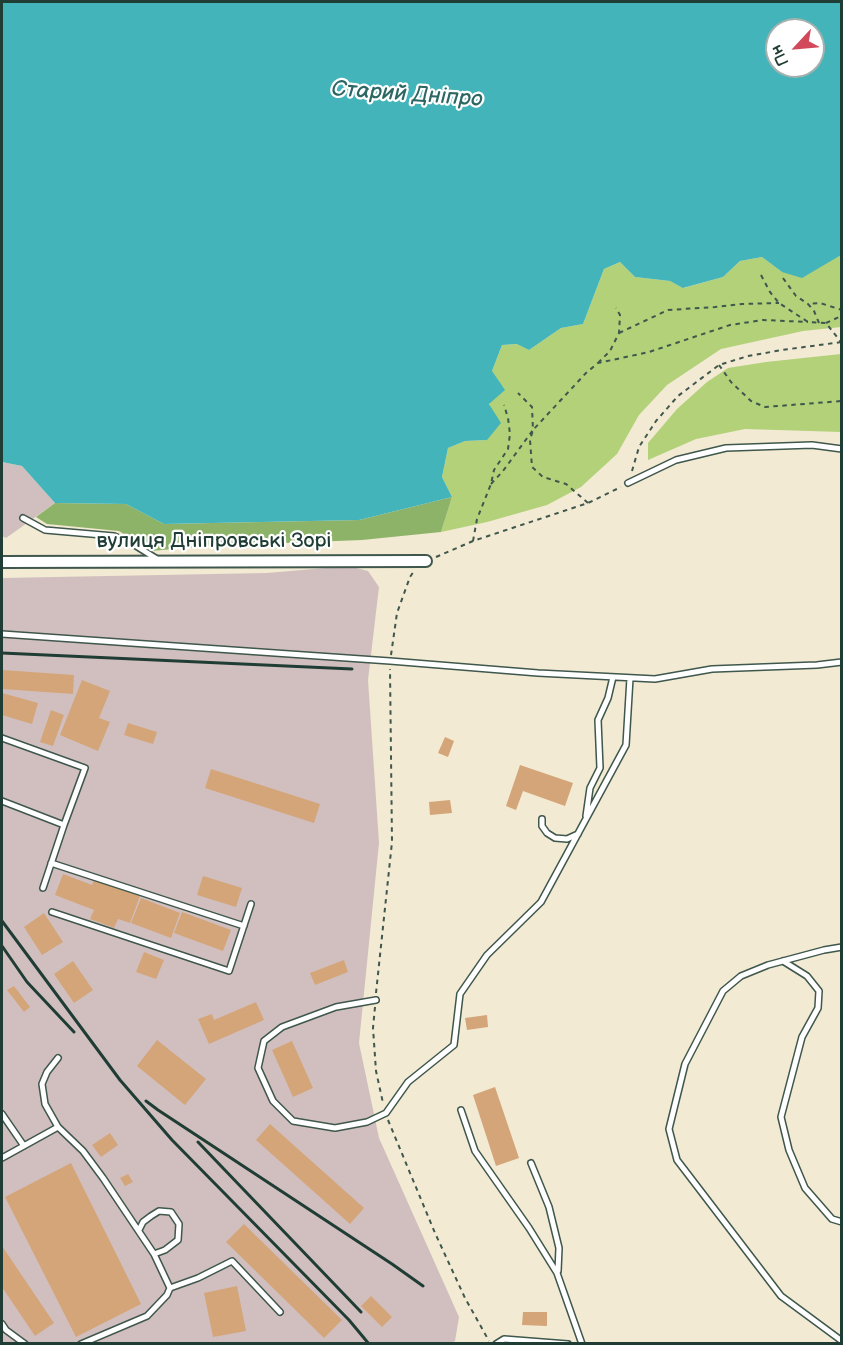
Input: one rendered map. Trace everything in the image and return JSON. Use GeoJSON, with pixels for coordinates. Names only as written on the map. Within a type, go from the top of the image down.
{"type":"FeatureCollection","features":[{"type":"Feature","properties":{"kind":"street","name":"вулиця Дніпровські Зорі"},"geometry":{"type":"LineString","coordinates":[[2,561],[426,561]]}},
{"type":"Feature","properties":{"kind":"lane"},"geometry":{"type":"LineString","coordinates":[[628,483],[676,460],[726,448],[812,445],[842,449]]}},
{"type":"Feature","properties":{"kind":"lane"},"geometry":{"type":"LineString","coordinates":[[23,518],[45,530],[114,536],[133,544],[161,562]]}},
{"type":"Feature","properties":{"kind":"lane"},"geometry":{"type":"LineString","coordinates":[[2,634],[538,673],[655,679],[711,669],[842,662]]}},
{"type":"Feature","properties":{"kind":"lane"},"geometry":{"type":"LineString","coordinates":[[585,821],[590,788],[600,768],[598,720],[608,698],[613,677]]}},
{"type":"Feature","properties":{"kind":"lane"},"geometry":{"type":"LineString","coordinates":[[376,1000],[336,1007],[282,1027],[264,1041],[258,1068],[273,1101],[293,1121],[335,1128],[367,1122],[386,1113],[408,1082],[454,1045],[460,994],[487,955],[541,902],[626,745],[630,678]]}},
{"type":"Feature","properties":{"kind":"lane"},"geometry":{"type":"LineString","coordinates":[[2,738],[85,768],[43,888]]}},
{"type":"Feature","properties":{"kind":"lane"},"geometry":{"type":"LineString","coordinates":[[2,801],[64,825]]}},
{"type":"Feature","properties":{"kind":"lane"},"geometry":{"type":"LineString","coordinates":[[542,819],[542,826],[555,838],[567,839],[578,834]]}},
{"type":"Feature","properties":{"kind":"lane"},"geometry":{"type":"LineString","coordinates":[[51,863],[244,926]]}},
{"type":"Feature","properties":{"kind":"lane"},"geometry":{"type":"LineString","coordinates":[[52,912],[229,971],[251,904]]}},
{"type":"Feature","properties":{"kind":"lane"},"geometry":{"type":"LineString","coordinates":[[842,947],[768,965],[741,976],[723,991],[685,1064],[669,1129],[677,1160],[781,1296],[842,1341]]}},
{"type":"Feature","properties":{"kind":"lane"},"geometry":{"type":"LineString","coordinates":[[783,961],[807,976],[819,991],[818,1008],[802,1037],[781,1117],[789,1150],[805,1188],[832,1219],[842,1222]]}},
{"type":"Feature","properties":{"kind":"lane"},"geometry":{"type":"LineString","coordinates":[[58,1058],[47,1072],[42,1084],[45,1104],[58,1127],[83,1151],[139,1230],[154,1254],[170,1288]]}},
{"type":"Feature","properties":{"kind":"lane"},"geometry":{"type":"LineString","coordinates":[[461,1110],[475,1151],[558,1273],[582,1344]]}},
{"type":"Feature","properties":{"kind":"lane"},"geometry":{"type":"LineString","coordinates":[[2,1114],[24,1146]]}},
{"type":"Feature","properties":{"kind":"lane"},"geometry":{"type":"LineString","coordinates":[[2,1158],[58,1127]]}},
{"type":"Feature","properties":{"kind":"lane"},"geometry":{"type":"LineString","coordinates":[[531,1163],[549,1208],[559,1248],[558,1273]]}},
{"type":"Feature","properties":{"kind":"lane"},"geometry":{"type":"LineString","coordinates":[[139,1230],[143,1222],[159,1211],[171,1212],[179,1224],[178,1240],[165,1250],[154,1254]]}},
{"type":"Feature","properties":{"kind":"lane"},"geometry":{"type":"LineString","coordinates":[[81,1344],[147,1316],[167,1295],[170,1288],[198,1278],[232,1261],[280,1312]]}},
{"type":"Feature","properties":{"kind":"lane"},"geometry":{"type":"LineString","coordinates":[[2,1324],[6,1330],[25,1344]]}},
{"type":"Feature","properties":{"kind":"lane"},"geometry":{"type":"LineString","coordinates":[[496,1344],[504,1339],[568,1344]]}},
{"type":"Feature","properties":{"kind":"path"},"geometry":{"type":"LineString","coordinates":[[761,275],[779,303],[808,322]]}},
{"type":"Feature","properties":{"kind":"path"},"geometry":{"type":"LineString","coordinates":[[783,278],[796,296],[814,311],[819,322]]}},
{"type":"Feature","properties":{"kind":"path"},"geometry":{"type":"LineString","coordinates":[[619,333],[668,310],[779,303]]}},
{"type":"Feature","properties":{"kind":"path"},"geometry":{"type":"LineString","coordinates":[[598,363],[650,352],[730,326],[763,320],[826,323],[842,312],[820,303],[808,304]]}},
{"type":"Feature","properties":{"kind":"path"},"geometry":{"type":"LineString","coordinates":[[491,484],[533,430],[586,373],[610,351],[619,333],[620,315],[616,308]]}},
{"type":"Feature","properties":{"kind":"path"},"geometry":{"type":"LineString","coordinates":[[826,323],[841,342]]}},
{"type":"Feature","properties":{"kind":"path"},"geometry":{"type":"LineString","coordinates":[[490,1344],[440,1244],[386,1113],[376,1071],[373,1028],[392,842],[390,661],[398,613],[410,577],[420,564],[426,561],[473,541],[588,503],[628,483],[639,447],[656,421],[678,396],[719,365],[748,356],[841,342]]}},
{"type":"Feature","properties":{"kind":"path"},"geometry":{"type":"LineString","coordinates":[[719,365],[730,382],[751,401],[765,406],[842,401]]}},
{"type":"Feature","properties":{"kind":"path"},"geometry":{"type":"LineString","coordinates":[[518,393],[532,407],[533,430],[530,440],[532,467],[543,477],[566,484],[588,503]]}},
{"type":"Feature","properties":{"kind":"path"},"geometry":{"type":"LineString","coordinates":[[473,541],[477,519],[494,470],[508,449],[510,434],[504,405]]}},
{"type":"Feature","properties":{"kind":"shaded area"},"geometry":{"type":"Polygon","coordinates":[[[2,462],[22,466],[55,503],[6,538],[2,536],[2,462]]]}},
{"type":"Feature","properties":{"kind":"shaded area"},"geometry":{"type":"Polygon","coordinates":[[[349,566],[368,571],[379,587],[368,680],[379,843],[359,1043],[379,1138],[459,1317],[455,1341],[452,1343],[2,1343],[2,578],[267,573],[349,566]]]}},
{"type":"Feature","properties":{"kind":"green space"},"geometry":{"type":"Polygon","coordinates":[[[841,255],[841,327],[803,331],[721,349],[667,385],[639,415],[617,454],[581,487],[547,505],[441,532],[452,497],[442,477],[448,448],[465,441],[487,440],[492,371],[502,345],[518,344],[529,350],[561,328],[583,324],[604,269],[620,262],[635,277],[670,281],[684,288],[723,277],[740,261],[762,257],[782,272],[841,255]]]}},
{"type":"Feature","properties":{"kind":"green space"},"geometry":{"type":"Polygon","coordinates":[[[841,354],[841,432],[745,429],[696,439],[648,460],[648,443],[677,409],[707,382],[728,368],[841,354]]]}},
{"type":"Feature","properties":{"kind":"green space"},"geometry":{"type":"Polygon","coordinates":[[[452,497],[441,532],[362,540],[207,546],[151,551],[119,531],[47,524],[36,517],[55,503],[126,504],[164,524],[359,520],[452,497]]]}},
{"type":"Feature","properties":{"kind":"water","name":"Старий Дніпро"},"geometry":{"type":"Polygon","coordinates":[[[2,2],[841,2],[841,255],[802,278],[782,272],[762,257],[740,261],[723,277],[683,288],[670,281],[635,277],[620,262],[604,269],[583,324],[561,328],[529,350],[517,344],[502,345],[492,371],[505,390],[489,404],[501,423],[487,440],[465,441],[448,448],[442,477],[452,497],[359,520],[164,524],[126,504],[55,503],[22,466],[2,462],[2,2]]]}},
{"type":"Feature","properties":{"kind":"building"},"geometry":{"type":"Polygon","coordinates":[[[2,670],[74,675],[73,694],[2,689],[2,670]]]}},
{"type":"Feature","properties":{"kind":"building"},"geometry":{"type":"Polygon","coordinates":[[[82,680],[110,691],[99,718],[110,722],[98,751],[60,735],[82,680]]]}},
{"type":"Feature","properties":{"kind":"building"},"geometry":{"type":"Polygon","coordinates":[[[2,693],[38,703],[32,724],[2,715],[2,693]]]}},
{"type":"Feature","properties":{"kind":"building"},"geometry":{"type":"Polygon","coordinates":[[[51,710],[64,715],[53,746],[40,742],[51,710]]]}},
{"type":"Feature","properties":{"kind":"building"},"geometry":{"type":"Polygon","coordinates":[[[128,723],[157,732],[153,744],[124,735],[128,723]]]}},
{"type":"Feature","properties":{"kind":"building"},"geometry":{"type":"Polygon","coordinates":[[[445,737],[454,741],[448,757],[438,753],[445,737]]]}},
{"type":"Feature","properties":{"kind":"building"},"geometry":{"type":"Polygon","coordinates":[[[520,765],[573,783],[565,806],[523,791],[516,810],[506,806],[520,765]]]}},
{"type":"Feature","properties":{"kind":"building"},"geometry":{"type":"Polygon","coordinates":[[[211,769],[320,804],[314,823],[205,788],[211,769]]]}},
{"type":"Feature","properties":{"kind":"building"},"geometry":{"type":"Polygon","coordinates":[[[450,800],[452,813],[430,815],[429,802],[450,800]]]}},
{"type":"Feature","properties":{"kind":"building"},"geometry":{"type":"Polygon","coordinates":[[[63,874],[92,885],[94,879],[140,896],[130,923],[118,919],[114,928],[90,919],[94,910],[55,895],[63,874]]]}},
{"type":"Feature","properties":{"kind":"building"},"geometry":{"type":"Polygon","coordinates":[[[203,876],[242,888],[236,907],[197,895],[203,876]]]}},
{"type":"Feature","properties":{"kind":"building"},"geometry":{"type":"Polygon","coordinates":[[[141,898],[180,913],[171,938],[131,923],[141,898]]]}},
{"type":"Feature","properties":{"kind":"building"},"geometry":{"type":"Polygon","coordinates":[[[182,912],[231,930],[223,951],[174,933],[182,912]]]}},
{"type":"Feature","properties":{"kind":"building"},"geometry":{"type":"Polygon","coordinates":[[[44,913],[63,942],[42,955],[24,927],[44,913]]]}},
{"type":"Feature","properties":{"kind":"building"},"geometry":{"type":"Polygon","coordinates":[[[144,952],[164,960],[156,979],[136,972],[144,952]]]}},
{"type":"Feature","properties":{"kind":"building"},"geometry":{"type":"Polygon","coordinates":[[[344,960],[348,972],[315,985],[310,973],[344,960]]]}},
{"type":"Feature","properties":{"kind":"building"},"geometry":{"type":"Polygon","coordinates":[[[73,961],[93,990],[74,1003],[54,974],[73,961]]]}},
{"type":"Feature","properties":{"kind":"building"},"geometry":{"type":"Polygon","coordinates":[[[14,986],[30,1007],[24,1012],[7,990],[14,986]]]}},
{"type":"Feature","properties":{"kind":"building"},"geometry":{"type":"Polygon","coordinates":[[[256,1002],[264,1020],[209,1044],[198,1019],[212,1014],[214,1020],[256,1002]]]}},
{"type":"Feature","properties":{"kind":"building"},"geometry":{"type":"Polygon","coordinates":[[[487,1015],[488,1027],[467,1030],[465,1018],[487,1015]]]}},
{"type":"Feature","properties":{"kind":"building"},"geometry":{"type":"Polygon","coordinates":[[[157,1040],[206,1079],[185,1105],[137,1066],[157,1040]]]}},
{"type":"Feature","properties":{"kind":"building"},"geometry":{"type":"Polygon","coordinates":[[[292,1041],[313,1088],[293,1097],[272,1050],[292,1041]]]}},
{"type":"Feature","properties":{"kind":"building"},"geometry":{"type":"Polygon","coordinates":[[[495,1087],[519,1158],[496,1166],[473,1095],[495,1087]]]}},
{"type":"Feature","properties":{"kind":"building"},"geometry":{"type":"Polygon","coordinates":[[[270,1124],[364,1208],[350,1224],[256,1140],[270,1124]]]}},
{"type":"Feature","properties":{"kind":"building"},"geometry":{"type":"Polygon","coordinates":[[[110,1133],[118,1145],[101,1157],[92,1145],[110,1133]]]}},
{"type":"Feature","properties":{"kind":"building"},"geometry":{"type":"Polygon","coordinates":[[[71,1163],[141,1304],[76,1337],[5,1197],[71,1163]]]}},
{"type":"Feature","properties":{"kind":"building"},"geometry":{"type":"Polygon","coordinates":[[[128,1174],[133,1182],[125,1186],[120,1178],[128,1174]]]}},
{"type":"Feature","properties":{"kind":"building"},"geometry":{"type":"Polygon","coordinates":[[[244,1224],[342,1320],[324,1338],[226,1242],[244,1224]]]}},
{"type":"Feature","properties":{"kind":"building"},"geometry":{"type":"Polygon","coordinates":[[[2,1246],[54,1323],[35,1336],[2,1287],[2,1246]]]}},
{"type":"Feature","properties":{"kind":"building"},"geometry":{"type":"Polygon","coordinates":[[[237,1286],[246,1331],[213,1337],[204,1293],[237,1286]]]}},
{"type":"Feature","properties":{"kind":"building"},"geometry":{"type":"Polygon","coordinates":[[[371,1296],[392,1317],[382,1327],[361,1306],[371,1296]]]}},
{"type":"Feature","properties":{"kind":"building"},"geometry":{"type":"Polygon","coordinates":[[[523,1312],[547,1312],[547,1326],[522,1325],[523,1312]]]}},
{"type":"Feature","properties":{"kind":"railway"},"geometry":{"type":"LineString","coordinates":[[2,653],[352,669]]}},
{"type":"Feature","properties":{"kind":"railway"},"geometry":{"type":"LineString","coordinates":[[2,921],[120,1080],[172,1140],[349,1320],[369,1344]]}},
{"type":"Feature","properties":{"kind":"railway"},"geometry":{"type":"LineString","coordinates":[[2,946],[27,982],[74,1032]]}},
{"type":"Feature","properties":{"kind":"railway"},"geometry":{"type":"LineString","coordinates":[[146,1101],[423,1286]]}},
{"type":"Feature","properties":{"kind":"railway"},"geometry":{"type":"LineString","coordinates":[[198,1142],[361,1312]]}}]}
